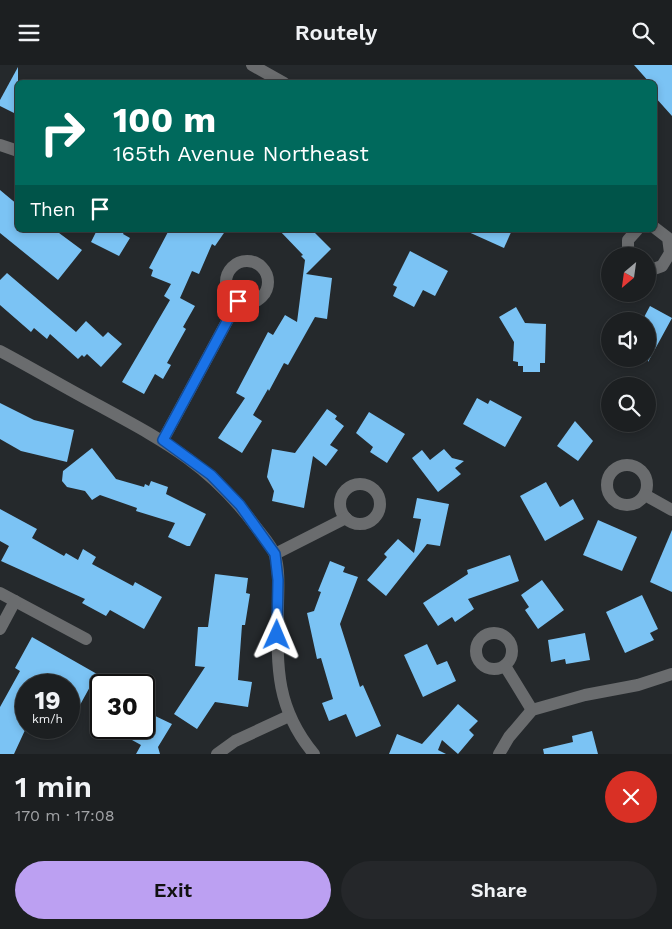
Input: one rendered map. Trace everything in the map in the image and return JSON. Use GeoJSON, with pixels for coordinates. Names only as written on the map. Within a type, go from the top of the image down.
{"type":"FeatureCollection","features":[{"type":"Feature","properties":{"kind":"street"},"geometry":{"type":"LineString","coordinates":[[252,65],[279,80]]}},
{"type":"Feature","properties":{"kind":"street"},"geometry":{"type":"LineString","coordinates":[[0,145],[15,150]]}},
{"type":"Feature","properties":{"kind":"street"},"geometry":{"type":"LineString","coordinates":[[656,270],[670,262],[668,238],[657,230]]}},
{"type":"Feature","properties":{"kind":"street"},"geometry":{"type":"LineString","coordinates":[[628,247],[628,240],[635,232]]}},
{"type":"Feature","properties":{"kind":"street"},"geometry":{"type":"LineString","coordinates":[[163,440],[238,301]]}},
{"type":"Feature","properties":{"kind":"street"},"geometry":{"type":"LineString","coordinates":[[0,351],[163,440],[211,475],[240,505],[275,554],[278,580],[277,635],[280,681],[289,716],[297,733],[314,754]]}},
{"type":"Feature","properties":{"kind":"street"},"geometry":{"type":"LineString","coordinates":[[645,495],[672,510]]}},
{"type":"Feature","properties":{"kind":"street"},"geometry":{"type":"LineString","coordinates":[[275,554],[346,518]]}},
{"type":"Feature","properties":{"kind":"street"},"geometry":{"type":"LineString","coordinates":[[0,593],[86,639]]}},
{"type":"Feature","properties":{"kind":"street"},"geometry":{"type":"LineString","coordinates":[[0,629],[15,601]]}},
{"type":"Feature","properties":{"kind":"street"},"geometry":{"type":"LineString","coordinates":[[505,666],[532,710]]}},
{"type":"Feature","properties":{"kind":"street"},"geometry":{"type":"LineString","coordinates":[[499,754],[509,737],[532,710],[585,695],[638,685],[672,674]]}},
{"type":"Feature","properties":{"kind":"street"},"geometry":{"type":"LineString","coordinates":[[217,754],[236,741],[289,716]]}},
{"type":"Feature","properties":{"kind":"building"},"geometry":{"type":"Polygon","coordinates":[[[634,65],[672,65],[672,116],[657,99],[657,80],[647,80],[634,65]]]}},
{"type":"Feature","properties":{"kind":"building"},"geometry":{"type":"Polygon","coordinates":[[[18,67],[18,80],[15,80],[15,114],[0,106],[0,100],[18,67]]]}},
{"type":"Feature","properties":{"kind":"building"},"geometry":{"type":"Polygon","coordinates":[[[0,190],[15,202],[15,232],[58,232],[82,250],[58,280],[0,233],[0,190]]]}},
{"type":"Feature","properties":{"kind":"building"},"geometry":{"type":"Polygon","coordinates":[[[96,232],[124,232],[123,234],[130,238],[119,256],[91,242],[96,232]]]}},
{"type":"Feature","properties":{"kind":"building"},"geometry":{"type":"Polygon","coordinates":[[[168,232],[225,232],[215,246],[212,244],[199,274],[192,271],[180,298],[195,306],[183,327],[186,329],[167,363],[171,365],[163,379],[155,374],[144,394],[122,382],[170,300],[164,296],[171,284],[151,276],[153,270],[149,268],[168,232]]]}},
{"type":"Feature","properties":{"kind":"building"},"geometry":{"type":"Polygon","coordinates":[[[281,232],[314,232],[331,249],[306,274],[332,278],[327,319],[315,317],[288,365],[284,363],[253,415],[262,421],[242,453],[218,438],[245,398],[236,393],[268,332],[273,335],[285,315],[297,322],[305,260],[301,256],[303,255],[281,232]]]}},
{"type":"Feature","properties":{"kind":"building"},"geometry":{"type":"Polygon","coordinates":[[[468,232],[511,232],[504,248],[468,232]]]}},
{"type":"Feature","properties":{"kind":"building"},"geometry":{"type":"Polygon","coordinates":[[[410,251],[448,271],[435,296],[423,290],[414,307],[393,296],[397,287],[393,285],[410,251]]]}},
{"type":"Feature","properties":{"kind":"building"},"geometry":{"type":"Polygon","coordinates":[[[7,273],[76,332],[86,321],[103,337],[108,332],[122,344],[101,367],[87,354],[84,357],[82,355],[78,359],[50,334],[47,339],[34,328],[31,332],[0,305],[0,280],[7,273]]]}},
{"type":"Feature","properties":{"kind":"building"},"geometry":{"type":"Polygon","coordinates":[[[650,306],[672,318],[656,347],[656,312],[647,312],[650,306]]]}},
{"type":"Feature","properties":{"kind":"building"},"geometry":{"type":"Polygon","coordinates":[[[516,307],[525,323],[546,324],[545,363],[540,363],[540,372],[523,372],[523,366],[518,366],[518,362],[513,361],[514,342],[499,317],[516,307]]]}},
{"type":"Feature","properties":{"kind":"building"},"geometry":{"type":"Polygon","coordinates":[[[477,398],[488,404],[490,400],[522,417],[505,447],[463,424],[477,398]]]}},
{"type":"Feature","properties":{"kind":"building"},"geometry":{"type":"Polygon","coordinates":[[[0,403],[34,420],[74,430],[67,462],[21,451],[0,439],[0,403]]]}},
{"type":"Feature","properties":{"kind":"building"},"geometry":{"type":"Polygon","coordinates":[[[327,409],[337,416],[335,419],[344,426],[330,445],[338,450],[326,466],[313,456],[304,508],[272,501],[274,491],[267,477],[272,449],[295,453],[327,409]]]}},
{"type":"Feature","properties":{"kind":"building"},"geometry":{"type":"Polygon","coordinates":[[[369,412],[405,434],[387,463],[370,452],[373,447],[356,433],[369,412]]]}},
{"type":"Feature","properties":{"kind":"building"},"geometry":{"type":"Polygon","coordinates":[[[575,421],[593,441],[578,461],[557,446],[575,421]]]}},
{"type":"Feature","properties":{"kind":"building"},"geometry":{"type":"Polygon","coordinates":[[[92,448],[116,479],[144,487],[145,484],[149,486],[151,481],[168,487],[166,494],[206,514],[190,546],[168,537],[175,523],[136,511],[137,508],[100,495],[92,500],[85,491],[67,487],[62,481],[63,471],[92,448]]]}},
{"type":"Feature","properties":{"kind":"building"},"geometry":{"type":"Polygon","coordinates":[[[444,449],[452,458],[464,461],[455,468],[461,474],[438,492],[412,458],[422,450],[430,460],[444,449]]]}},
{"type":"Feature","properties":{"kind":"building"},"geometry":{"type":"Polygon","coordinates":[[[546,482],[560,507],[573,499],[584,519],[545,541],[520,496],[546,482]]]}},
{"type":"Feature","properties":{"kind":"building"},"geometry":{"type":"Polygon","coordinates":[[[417,498],[449,504],[440,546],[427,544],[386,596],[367,580],[387,557],[384,554],[398,539],[414,553],[421,519],[413,518],[417,498]]]}},
{"type":"Feature","properties":{"kind":"building"},"geometry":{"type":"Polygon","coordinates":[[[0,509],[37,529],[32,538],[64,556],[66,553],[78,560],[83,549],[96,557],[92,564],[133,586],[135,582],[162,597],[144,629],[110,610],[106,616],[82,603],[85,599],[1,561],[9,546],[0,541],[0,509]]]}},
{"type":"Feature","properties":{"kind":"building"},"geometry":{"type":"Polygon","coordinates":[[[598,520],[637,537],[622,571],[583,555],[598,520]]]}},
{"type":"Feature","properties":{"kind":"building"},"geometry":{"type":"Polygon","coordinates":[[[672,530],[672,592],[650,582],[672,530]]]}},
{"type":"Feature","properties":{"kind":"building"},"geometry":{"type":"Polygon","coordinates":[[[510,555],[519,581],[468,599],[474,609],[455,622],[452,617],[438,626],[423,603],[468,574],[467,570],[510,555]]]}},
{"type":"Feature","properties":{"kind":"building"},"geometry":{"type":"Polygon","coordinates":[[[330,561],[345,567],[343,572],[358,577],[340,624],[360,687],[363,685],[381,726],[356,737],[346,714],[329,721],[322,703],[333,699],[321,658],[317,659],[307,613],[314,611],[321,592],[318,591],[330,561]]]}},
{"type":"Feature","properties":{"kind":"building"},"geometry":{"type":"Polygon","coordinates":[[[215,574],[248,578],[246,593],[250,594],[245,625],[242,625],[238,680],[252,682],[248,707],[215,702],[197,729],[174,714],[205,667],[195,666],[198,627],[208,627],[215,574]]]}},
{"type":"Feature","properties":{"kind":"building"},"geometry":{"type":"Polygon","coordinates":[[[542,580],[564,610],[538,629],[525,610],[529,607],[521,595],[542,580]]]}},
{"type":"Feature","properties":{"kind":"building"},"geometry":{"type":"Polygon","coordinates":[[[642,595],[658,629],[650,633],[654,640],[625,653],[606,612],[642,595]]]}},
{"type":"Feature","properties":{"kind":"building"},"geometry":{"type":"Polygon","coordinates":[[[585,633],[590,660],[566,664],[565,659],[551,662],[548,640],[585,633]]]}},
{"type":"Feature","properties":{"kind":"building"},"geometry":{"type":"Polygon","coordinates":[[[32,637],[97,674],[90,674],[90,687],[80,705],[80,674],[18,674],[20,671],[15,668],[32,637]]]}},
{"type":"Feature","properties":{"kind":"building"},"geometry":{"type":"Polygon","coordinates":[[[427,644],[437,665],[447,661],[456,681],[423,697],[404,655],[427,644]]]}},
{"type":"Feature","properties":{"kind":"building"},"geometry":{"type":"Polygon","coordinates":[[[15,680],[15,739],[21,739],[14,754],[0,754],[0,707],[15,680]]]}},
{"type":"Feature","properties":{"kind":"building"},"geometry":{"type":"Polygon","coordinates":[[[458,704],[478,721],[469,730],[474,735],[458,754],[442,740],[438,750],[446,754],[389,754],[397,734],[422,744],[458,704]]]}},
{"type":"Feature","properties":{"kind":"building"},"geometry":{"type":"Polygon","coordinates":[[[155,716],[172,724],[158,747],[160,754],[136,754],[141,745],[132,740],[155,739],[155,716]]]}},
{"type":"Feature","properties":{"kind":"building"},"geometry":{"type":"Polygon","coordinates":[[[592,731],[598,754],[544,754],[543,749],[573,742],[572,736],[592,731]]]}},
{"type":"Feature","properties":{"kind":"route"},"geometry":{"type":"LineString","coordinates":[[238,301],[163,440],[211,475],[240,505],[275,554],[278,580],[277,635]]}}]}
